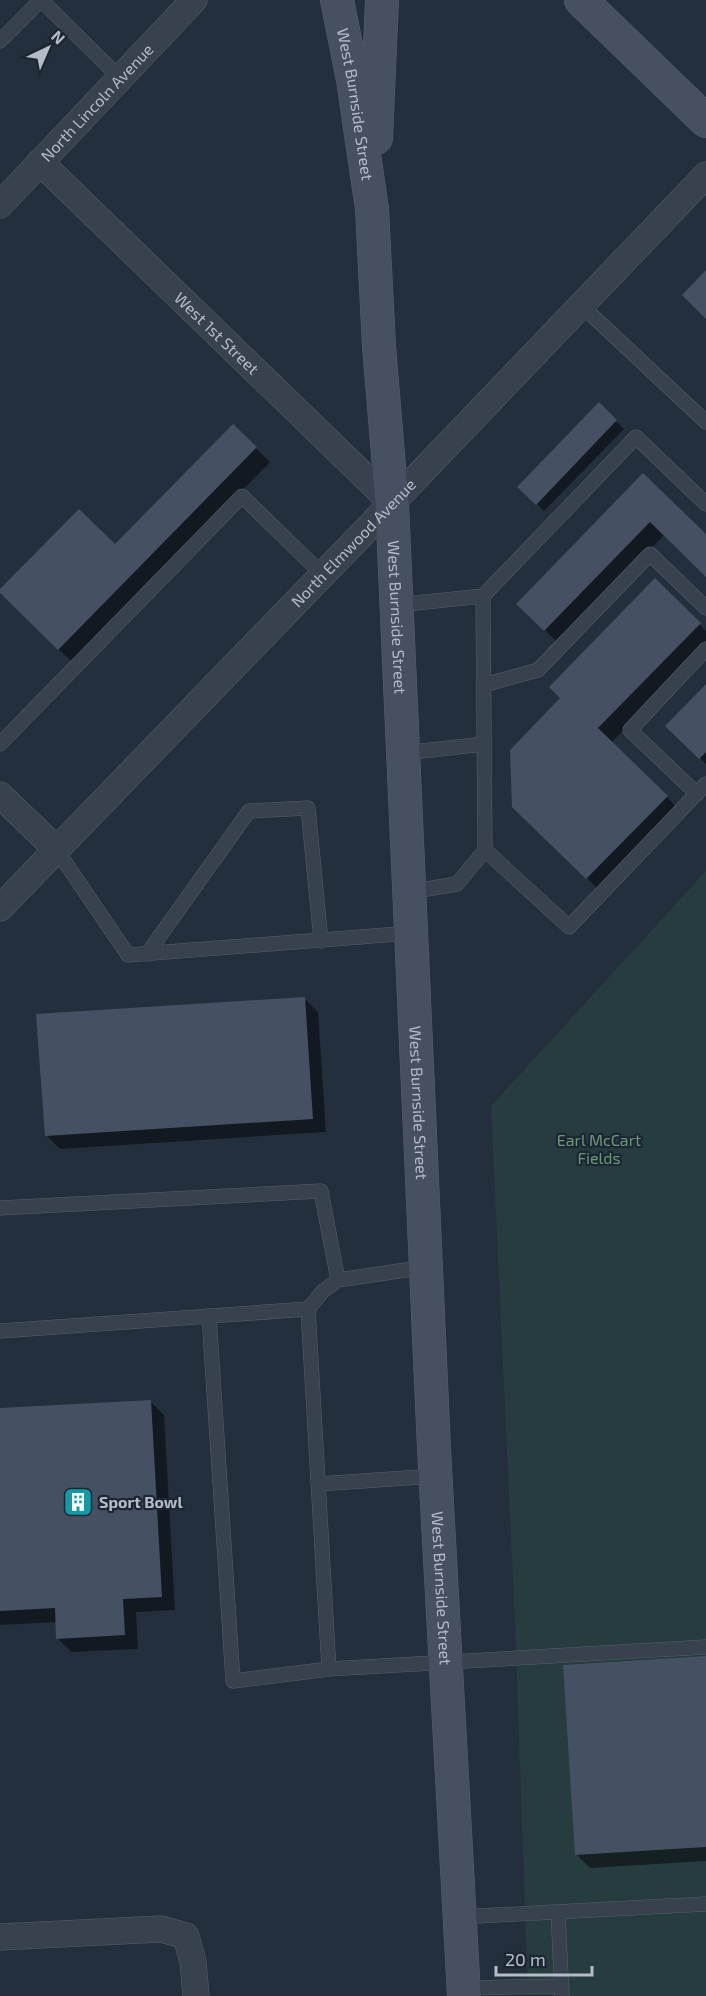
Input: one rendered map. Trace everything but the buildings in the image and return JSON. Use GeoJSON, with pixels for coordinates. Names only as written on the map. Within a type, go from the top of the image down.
{"type":"FeatureCollection","features":[{"type":"Feature","properties":{"kind":"main road","name":"West Burnside Street"},"geometry":{"type":"LineString","coordinates":[[337,0],[353,80],[372,209],[379,346],[392,503],[436,1476],[464,1992]]}},
{"type":"Feature","properties":{"kind":"main road","name":"West Burnside Street"},"geometry":{"type":"LineString","coordinates":[[372,209],[382,0]]}},
{"type":"Feature","properties":{"kind":"main road"},"geometry":{"type":"LineString","coordinates":[[581,0],[706,121]]}},
{"type":"Feature","properties":{"kind":"street","name":"North Lincoln Avenue"},"geometry":{"type":"LineString","coordinates":[[0,205],[194,0]]}},
{"type":"Feature","properties":{"kind":"street","name":"West 1st Street"},"geometry":{"type":"LineString","coordinates":[[40,162],[392,503]]}},
{"type":"Feature","properties":{"kind":"street","name":"North Elmwood Avenue"},"geometry":{"type":"LineString","coordinates":[[0,908],[706,175]]}},
{"type":"Feature","properties":{"kind":"street"},"geometry":{"type":"LineString","coordinates":[[0,795],[56,849]]}},
{"type":"Feature","properties":{"kind":"street"},"geometry":{"type":"LineString","coordinates":[[0,1937],[160,1929],[186,1936],[194,1962],[196,1996]]}},
{"type":"Feature","properties":{"kind":"lane"},"geometry":{"type":"LineString","coordinates":[[0,41],[41,0],[120,78]]}},
{"type":"Feature","properties":{"kind":"lane"},"geometry":{"type":"LineString","coordinates":[[581,305],[706,422]]}},
{"type":"Feature","properties":{"kind":"lane"},"geometry":{"type":"LineString","coordinates":[[397,605],[483,596],[636,437],[706,504]]}},
{"type":"Feature","properties":{"kind":"lane"},"geometry":{"type":"LineString","coordinates":[[0,744],[242,496],[323,574]]}},
{"type":"Feature","properties":{"kind":"lane"},"geometry":{"type":"LineString","coordinates":[[484,685],[538,670],[650,554],[706,608]]}},
{"type":"Feature","properties":{"kind":"lane"},"geometry":{"type":"LineString","coordinates":[[409,892],[457,884],[485,850],[483,596]]}},
{"type":"Feature","properties":{"kind":"lane"},"geometry":{"type":"LineString","coordinates":[[485,850],[569,927],[701,789],[630,730],[706,649]]}},
{"type":"Feature","properties":{"kind":"lane"},"geometry":{"type":"LineString","coordinates":[[404,753],[484,744]]}},
{"type":"Feature","properties":{"kind":"lane"},"geometry":{"type":"LineString","coordinates":[[147,954],[249,811],[308,808],[321,940]]}},
{"type":"Feature","properties":{"kind":"lane"},"geometry":{"type":"LineString","coordinates":[[56,849],[128,955],[411,933]]}},
{"type":"Feature","properties":{"kind":"lane"},"geometry":{"type":"LineString","coordinates":[[0,1208],[321,1191],[338,1280]]}},
{"type":"Feature","properties":{"kind":"lane"},"geometry":{"type":"LineString","coordinates":[[329,1669],[308,1309],[322,1290],[338,1280],[426,1267]]}},
{"type":"Feature","properties":{"kind":"lane"},"geometry":{"type":"LineString","coordinates":[[0,1331],[308,1309]]}},
{"type":"Feature","properties":{"kind":"lane"},"geometry":{"type":"LineString","coordinates":[[209,1316],[233,1681],[329,1669],[706,1647]]}},
{"type":"Feature","properties":{"kind":"lane"},"geometry":{"type":"LineString","coordinates":[[318,1484],[436,1476]]}},
{"type":"Feature","properties":{"kind":"lane"},"geometry":{"type":"LineString","coordinates":[[459,1917],[706,1904]]}},
{"type":"Feature","properties":{"kind":"lane"},"geometry":{"type":"LineString","coordinates":[[464,1992],[562,1991],[558,1912]]}},
{"type":"Feature","properties":{"kind":"green space","name":"Earl McCart Fields"},"geometry":{"type":"Polygon","coordinates":[[[706,871],[706,1996],[528,1996],[515,1623],[491,1106],[706,871]]]}},
{"type":"Feature","properties":{"kind":"place","name":"Sport Bowl"},"geometry":{"type":"Point","coordinates":[78,1502]}}]}
